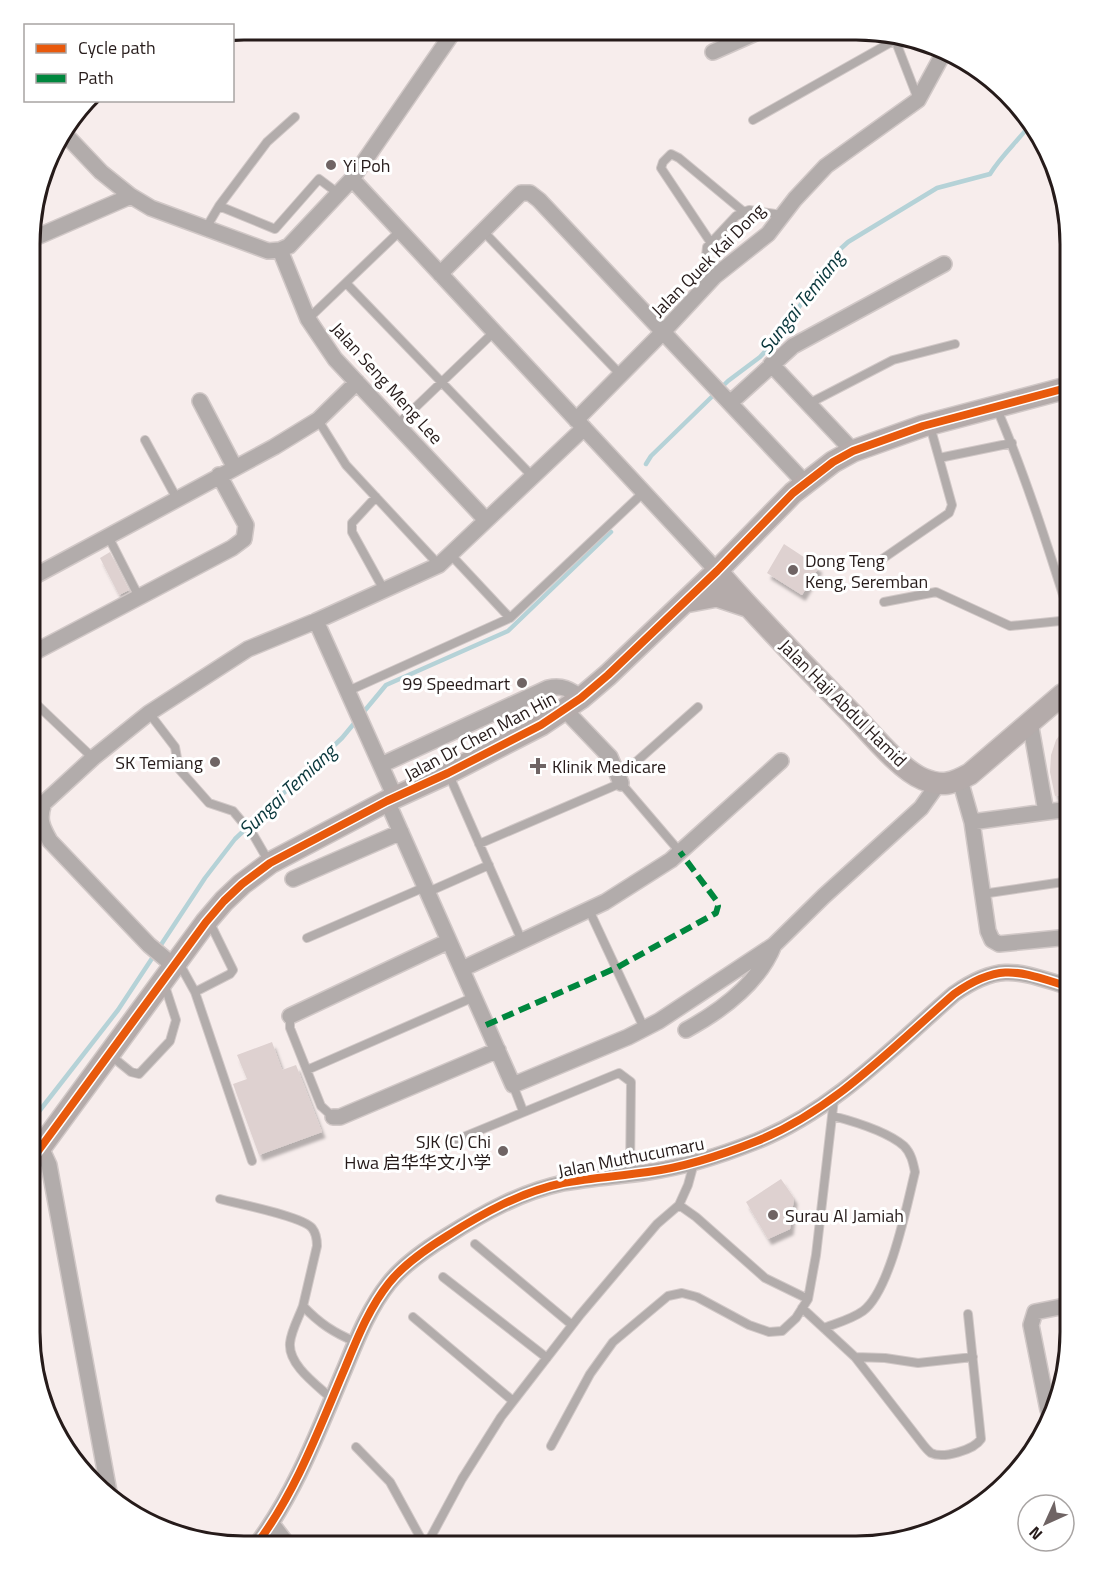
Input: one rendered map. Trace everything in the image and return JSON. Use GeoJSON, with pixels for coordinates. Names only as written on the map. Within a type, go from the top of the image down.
{"type":"FeatureCollection","features":[{"type":"Feature","properties":{"kind":"street"},"geometry":{"type":"LineString","coordinates":[[70,139],[101,172],[131,196],[151,208],[268,251],[280,250],[289,246],[352,180],[448,40]]}},
{"type":"Feature","properties":{"kind":"street"},"geometry":{"type":"LineString","coordinates":[[713,52],[740,40]]}},
{"type":"Feature","properties":{"kind":"street","name":"Jalan Quek Kai Dong"},"geometry":{"type":"LineString","coordinates":[[40,808],[93,758],[149,713],[248,649],[316,621],[444,560],[533,477],[621,375],[715,276],[768,234],[826,166],[918,100],[940,59]]}},
{"type":"Feature","properties":{"kind":"street"},"geometry":{"type":"LineString","coordinates":[[352,180],[717,571]]}},
{"type":"Feature","properties":{"kind":"street"},"geometry":{"type":"LineString","coordinates":[[440,274],[521,193],[530,193],[805,483]]}},
{"type":"Feature","properties":{"kind":"street"},"geometry":{"type":"LineString","coordinates":[[41,235],[131,196]]}},
{"type":"Feature","properties":{"kind":"street","name":"Jalan Seng Meng Lee"},"geometry":{"type":"LineString","coordinates":[[280,250],[308,319],[335,359],[486,520]]}},
{"type":"Feature","properties":{"kind":"street"},"geometry":{"type":"LineString","coordinates":[[727,400],[793,346],[944,264]]}},
{"type":"Feature","properties":{"kind":"street"},"geometry":{"type":"LineString","coordinates":[[771,364],[853,451]]}},
{"type":"Feature","properties":{"kind":"street"},"geometry":{"type":"LineString","coordinates":[[40,573],[235,468],[318,420],[357,382]]}},
{"type":"Feature","properties":{"kind":"street","name":"Jalan Dr Chen Man Hin"},"geometry":{"type":"LineString","coordinates":[[40,1144],[110,1054],[170,967],[208,920],[242,884],[270,863],[391,799],[448,773],[541,725],[573,704],[608,675],[684,603],[805,483],[853,451],[930,425],[1060,390]]}},
{"type":"Feature","properties":{"kind":"street"},"geometry":{"type":"LineString","coordinates":[[200,401],[235,468]]}},
{"type":"Feature","properties":{"kind":"street"},"geometry":{"type":"LineString","coordinates":[[40,649],[232,548],[244,539],[246,525],[219,475]]}},
{"type":"Feature","properties":{"kind":"street"},"geometry":{"type":"LineString","coordinates":[[746,542],[736,571],[737,581],[748,607]]}},
{"type":"Feature","properties":{"kind":"street","name":"Jalan Haji Abdul Hamid"},"geometry":{"type":"LineString","coordinates":[[717,571],[748,607],[883,746],[920,778],[938,784]]}},
{"type":"Feature","properties":{"kind":"street"},"geometry":{"type":"LineString","coordinates":[[684,603],[717,596],[748,607]]}},
{"type":"Feature","properties":{"kind":"street"},"geometry":{"type":"LineString","coordinates":[[316,621],[381,765],[401,831],[426,890],[513,1085],[659,1021],[774,945],[921,808],[938,784],[954,783],[970,774],[1060,697]]}},
{"type":"Feature","properties":{"kind":"street"},"geometry":{"type":"LineString","coordinates":[[381,765],[548,688],[557,686],[566,688],[573,704],[610,757],[620,780]]}},
{"type":"Feature","properties":{"kind":"street"},"geometry":{"type":"LineString","coordinates":[[1030,722],[1046,812]]}},
{"type":"Feature","properties":{"kind":"street"},"geometry":{"type":"LineString","coordinates":[[462,969],[605,902],[680,852],[781,761]]}},
{"type":"Feature","properties":{"kind":"street"},"geometry":{"type":"LineString","coordinates":[[960,780],[972,822],[981,895],[992,940],[999,944],[1059,938]]}},
{"type":"Feature","properties":{"kind":"street"},"geometry":{"type":"LineString","coordinates":[[972,822],[1059,810]]}},
{"type":"Feature","properties":{"kind":"street"},"geometry":{"type":"LineString","coordinates":[[40,823],[50,841],[170,967]]}},
{"type":"Feature","properties":{"kind":"street"},"geometry":{"type":"LineString","coordinates":[[293,879],[401,831]]}},
{"type":"Feature","properties":{"kind":"street"},"geometry":{"type":"LineString","coordinates":[[290,1016],[449,941]]}},
{"type":"Feature","properties":{"kind":"street"},"geometry":{"type":"LineString","coordinates":[[686,1030],[712,1016],[753,979],[768,961],[774,945]]}},
{"type":"Feature","properties":{"kind":"street","name":"Jalan Muthucumaru"},"geometry":{"type":"LineString","coordinates":[[263,1536],[299,1475],[365,1321],[388,1284],[422,1252],[479,1215],[521,1196],[562,1184],[694,1163],[759,1140],[797,1121],[835,1097],[973,980],[994,972],[1022,973],[1059,984]]}},
{"type":"Feature","properties":{"kind":"street"},"geometry":{"type":"LineString","coordinates":[[333,1117],[340,1117],[498,1050]]}},
{"type":"Feature","properties":{"kind":"street"},"geometry":{"type":"LineString","coordinates":[[40,1157],[49,1165],[107,1483]]}},
{"type":"Feature","properties":{"kind":"street"},"geometry":{"type":"LineString","coordinates":[[1047,1403],[1030,1325],[1035,1312],[1059,1307]]}},
{"type":"Feature","properties":{"kind":"street"},"geometry":{"type":"LineString","coordinates":[[272,1524],[281,1536]]}},
{"type":"Feature","properties":{"kind":"lane"},"geometry":{"type":"LineString","coordinates":[[753,120],[886,43]]}},
{"type":"Feature","properties":{"kind":"lane"},"geometry":{"type":"LineString","coordinates":[[897,45],[918,100]]}},
{"type":"Feature","properties":{"kind":"lane"},"geometry":{"type":"LineString","coordinates":[[206,228],[219,206],[267,142],[295,117]]}},
{"type":"Feature","properties":{"kind":"lane"},"geometry":{"type":"LineString","coordinates":[[711,243],[661,168],[670,154],[679,158],[744,212]]}},
{"type":"Feature","properties":{"kind":"lane"},"geometry":{"type":"LineString","coordinates":[[219,206],[275,229],[319,179],[339,194]]}},
{"type":"Feature","properties":{"kind":"lane"},"geometry":{"type":"LineString","coordinates":[[715,276],[706,255],[707,247],[736,216],[749,210],[782,215]]}},
{"type":"Feature","properties":{"kind":"lane"},"geometry":{"type":"LineString","coordinates":[[308,319],[400,231]]}},
{"type":"Feature","properties":{"kind":"lane"},"geometry":{"type":"LineString","coordinates":[[483,231],[621,375]]}},
{"type":"Feature","properties":{"kind":"lane"},"geometry":{"type":"LineString","coordinates":[[346,283],[533,477]]}},
{"type":"Feature","properties":{"kind":"lane"},"geometry":{"type":"LineString","coordinates":[[397,425],[494,332]]}},
{"type":"Feature","properties":{"kind":"lane"},"geometry":{"type":"LineString","coordinates":[[808,404],[893,360],[955,344]]}},
{"type":"Feature","properties":{"kind":"lane"},"geometry":{"type":"LineString","coordinates":[[997,408],[1043,530],[1060,585]]}},
{"type":"Feature","properties":{"kind":"lane"},"geometry":{"type":"LineString","coordinates":[[318,420],[346,465],[376,496],[510,618]]}},
{"type":"Feature","properties":{"kind":"lane"},"geometry":{"type":"LineString","coordinates":[[875,564],[949,513],[952,506],[930,425]]}},
{"type":"Feature","properties":{"kind":"lane"},"geometry":{"type":"LineString","coordinates":[[145,440],[177,499]]}},
{"type":"Feature","properties":{"kind":"lane"},"geometry":{"type":"LineString","coordinates":[[939,458],[1012,443]]}},
{"type":"Feature","properties":{"kind":"lane"},"geometry":{"type":"LineString","coordinates":[[348,691],[510,618],[644,492]]}},
{"type":"Feature","properties":{"kind":"lane"},"geometry":{"type":"LineString","coordinates":[[376,496],[352,523],[352,532],[384,590]]}},
{"type":"Feature","properties":{"kind":"lane"},"geometry":{"type":"LineString","coordinates":[[108,536],[139,597]]}},
{"type":"Feature","properties":{"kind":"lane"},"geometry":{"type":"LineString","coordinates":[[884,602],[936,592],[1010,626],[1060,620]]}},
{"type":"Feature","properties":{"kind":"lane"},"geometry":{"type":"LineString","coordinates":[[479,844],[620,780],[698,707]]}},
{"type":"Feature","properties":{"kind":"lane"},"geometry":{"type":"LineString","coordinates":[[40,708],[93,758]]}},
{"type":"Feature","properties":{"kind":"lane"},"geometry":{"type":"LineString","coordinates":[[149,713],[175,747],[179,769],[214,806],[233,811],[254,836],[270,863]]}},
{"type":"Feature","properties":{"kind":"lane"},"geometry":{"type":"LineString","coordinates":[[448,773],[522,941]]}},
{"type":"Feature","properties":{"kind":"lane"},"geometry":{"type":"LineString","coordinates":[[620,780],[680,852]]}},
{"type":"Feature","properties":{"kind":"lane"},"geometry":{"type":"LineString","coordinates":[[307,938],[489,865]]}},
{"type":"Feature","properties":{"kind":"lane"},"geometry":{"type":"LineString","coordinates":[[981,895],[1059,883]]}},
{"type":"Feature","properties":{"kind":"lane"},"geometry":{"type":"LineString","coordinates":[[589,910],[644,1028]]}},
{"type":"Feature","properties":{"kind":"lane"},"geometry":{"type":"LineString","coordinates":[[195,992],[230,974],[233,970],[208,920]]}},
{"type":"Feature","properties":{"kind":"lane"},"geometry":{"type":"LineString","coordinates":[[170,967],[195,992],[252,1161]]}},
{"type":"Feature","properties":{"kind":"lane"},"geometry":{"type":"LineString","coordinates":[[110,1054],[131,1072],[139,1074],[170,1041],[176,1020],[170,967]]}},
{"type":"Feature","properties":{"kind":"lane"},"geometry":{"type":"LineString","coordinates":[[307,1070],[474,997]]}},
{"type":"Feature","properties":{"kind":"lane"},"geometry":{"type":"LineString","coordinates":[[290,1016],[290,1028],[321,1107],[333,1117]]}},
{"type":"Feature","properties":{"kind":"lane"},"geometry":{"type":"LineString","coordinates":[[456,1140],[619,1073],[631,1082],[630,1174]]}},
{"type":"Feature","properties":{"kind":"lane"},"geometry":{"type":"LineString","coordinates":[[513,1085],[523,1111]]}},
{"type":"Feature","properties":{"kind":"lane"},"geometry":{"type":"LineString","coordinates":[[551,1446],[590,1374],[614,1342],[668,1296],[682,1293],[697,1297],[749,1325],[769,1332],[782,1331],[796,1318],[808,1299],[816,1255],[835,1097]]}},
{"type":"Feature","properties":{"kind":"lane"},"geometry":{"type":"LineString","coordinates":[[824,1328],[864,1311],[872,1301],[890,1266],[915,1172],[912,1157],[904,1146],[866,1126],[832,1116]]}},
{"type":"Feature","properties":{"kind":"lane"},"geometry":{"type":"LineString","coordinates":[[432,1536],[462,1479],[501,1417],[572,1325],[657,1224],[679,1205],[694,1163]]}},
{"type":"Feature","properties":{"kind":"lane"},"geometry":{"type":"LineString","coordinates":[[220,1199],[299,1220],[311,1227],[317,1237],[303,1306],[290,1342],[291,1355],[305,1374],[332,1399]]}},
{"type":"Feature","properties":{"kind":"lane"},"geometry":{"type":"LineString","coordinates":[[679,1205],[696,1216],[765,1278],[808,1299]]}},
{"type":"Feature","properties":{"kind":"lane"},"geometry":{"type":"LineString","coordinates":[[475,1244],[572,1325]]}},
{"type":"Feature","properties":{"kind":"lane"},"geometry":{"type":"LineString","coordinates":[[443,1278],[547,1358]]}},
{"type":"Feature","properties":{"kind":"lane"},"geometry":{"type":"LineString","coordinates":[[303,1306],[331,1332],[356,1342]]}},
{"type":"Feature","properties":{"kind":"lane"},"geometry":{"type":"LineString","coordinates":[[802,1308],[855,1357],[921,1442],[930,1452],[939,1455],[970,1449],[981,1439],[968,1314]]}},
{"type":"Feature","properties":{"kind":"lane"},"geometry":{"type":"LineString","coordinates":[[413,1317],[513,1401]]}},
{"type":"Feature","properties":{"kind":"lane"},"geometry":{"type":"LineString","coordinates":[[855,1357],[885,1358],[918,1363],[973,1357]]}},
{"type":"Feature","properties":{"kind":"lane"},"geometry":{"type":"LineString","coordinates":[[356,1447],[390,1482],[420,1536]]}},
{"type":"Feature","properties":{"kind":"building","name":"Dong Teng Keng, Seremban"},"geometry":{"type":"Polygon","coordinates":[[[784,544],[819,567],[802,595],[767,573],[784,544]]]}},
{"type":"Feature","properties":{"kind":"building"},"geometry":{"type":"Polygon","coordinates":[[[110,552],[129,590],[119,595],[100,558],[110,552]]]}},
{"type":"Feature","properties":{"kind":"building"},"geometry":{"type":"Polygon","coordinates":[[[1060,735],[1059,795],[1055,796],[1050,772],[1051,755],[1060,735]]]}},
{"type":"Feature","properties":{"kind":"building"},"geometry":{"type":"Polygon","coordinates":[[[272,1042],[282,1070],[296,1065],[322,1132],[259,1155],[233,1084],[247,1079],[237,1055],[272,1042]]]}},
{"type":"Feature","properties":{"kind":"building","name":"Surau Al Jamiah"},"geometry":{"type":"Polygon","coordinates":[[[781,1179],[794,1198],[790,1229],[768,1239],[746,1202],[781,1179]]]}},
{"type":"Feature","properties":{"kind":"waterway","name":"Sungai Temiang"},"geometry":{"type":"LineString","coordinates":[[646,464],[651,456],[728,381],[760,357],[780,335],[835,254],[848,242],[937,188],[990,174],[1025,131]]}},
{"type":"Feature","properties":{"kind":"waterway","name":"Sungai Temiang"},"geometry":{"type":"LineString","coordinates":[[40,1110],[118,1010],[205,878],[235,839],[342,738],[386,685],[508,631],[611,532]]}},
{"type":"Feature","properties":{"kind":"marked path"},"geometry":{"type":"LineString","coordinates":[[486,1025],[616,968],[716,913],[718,906],[716,900],[680,852]]}},
{"type":"Feature","properties":{"kind":"cycle path"},"geometry":{"type":"LineString","coordinates":[[40,1148],[206,922],[242,884],[270,863],[387,801],[448,773],[541,725],[581,698],[717,571],[793,493],[833,462],[853,451],[923,426],[1060,390]]}},
{"type":"Feature","properties":{"kind":"cycle path"},"geometry":{"type":"LineString","coordinates":[[262,1536],[295,1482],[369,1313],[395,1276],[431,1246],[488,1211],[532,1192],[563,1183],[690,1164],[744,1146],[785,1128],[837,1095],[861,1076],[954,994],[985,977],[1010,972],[1059,984]]}},
{"type":"Feature","properties":{"kind":"place","name":"Yi Poh"},"geometry":{"type":"Point","coordinates":[331,165]}},
{"type":"Feature","properties":{"kind":"place","name":"Dong Teng Keng, Seremban"},"geometry":{"type":"Point","coordinates":[793,570]}},
{"type":"Feature","properties":{"kind":"place","name":"99 Speedmart"},"geometry":{"type":"Point","coordinates":[522,683]}},
{"type":"Feature","properties":{"kind":"place","name":"SK Temiang"},"geometry":{"type":"Point","coordinates":[215,762]}},
{"type":"Feature","properties":{"kind":"place","name":"Klinik Medicare"},"geometry":{"type":"Point","coordinates":[538,766]}},
{"type":"Feature","properties":{"kind":"place","name":"SJK (C) Chi Hwa 启华华文小学"},"geometry":{"type":"Point","coordinates":[503,1151]}},
{"type":"Feature","properties":{"kind":"place","name":"Surau Al Jamiah"},"geometry":{"type":"Point","coordinates":[773,1215]}}]}
